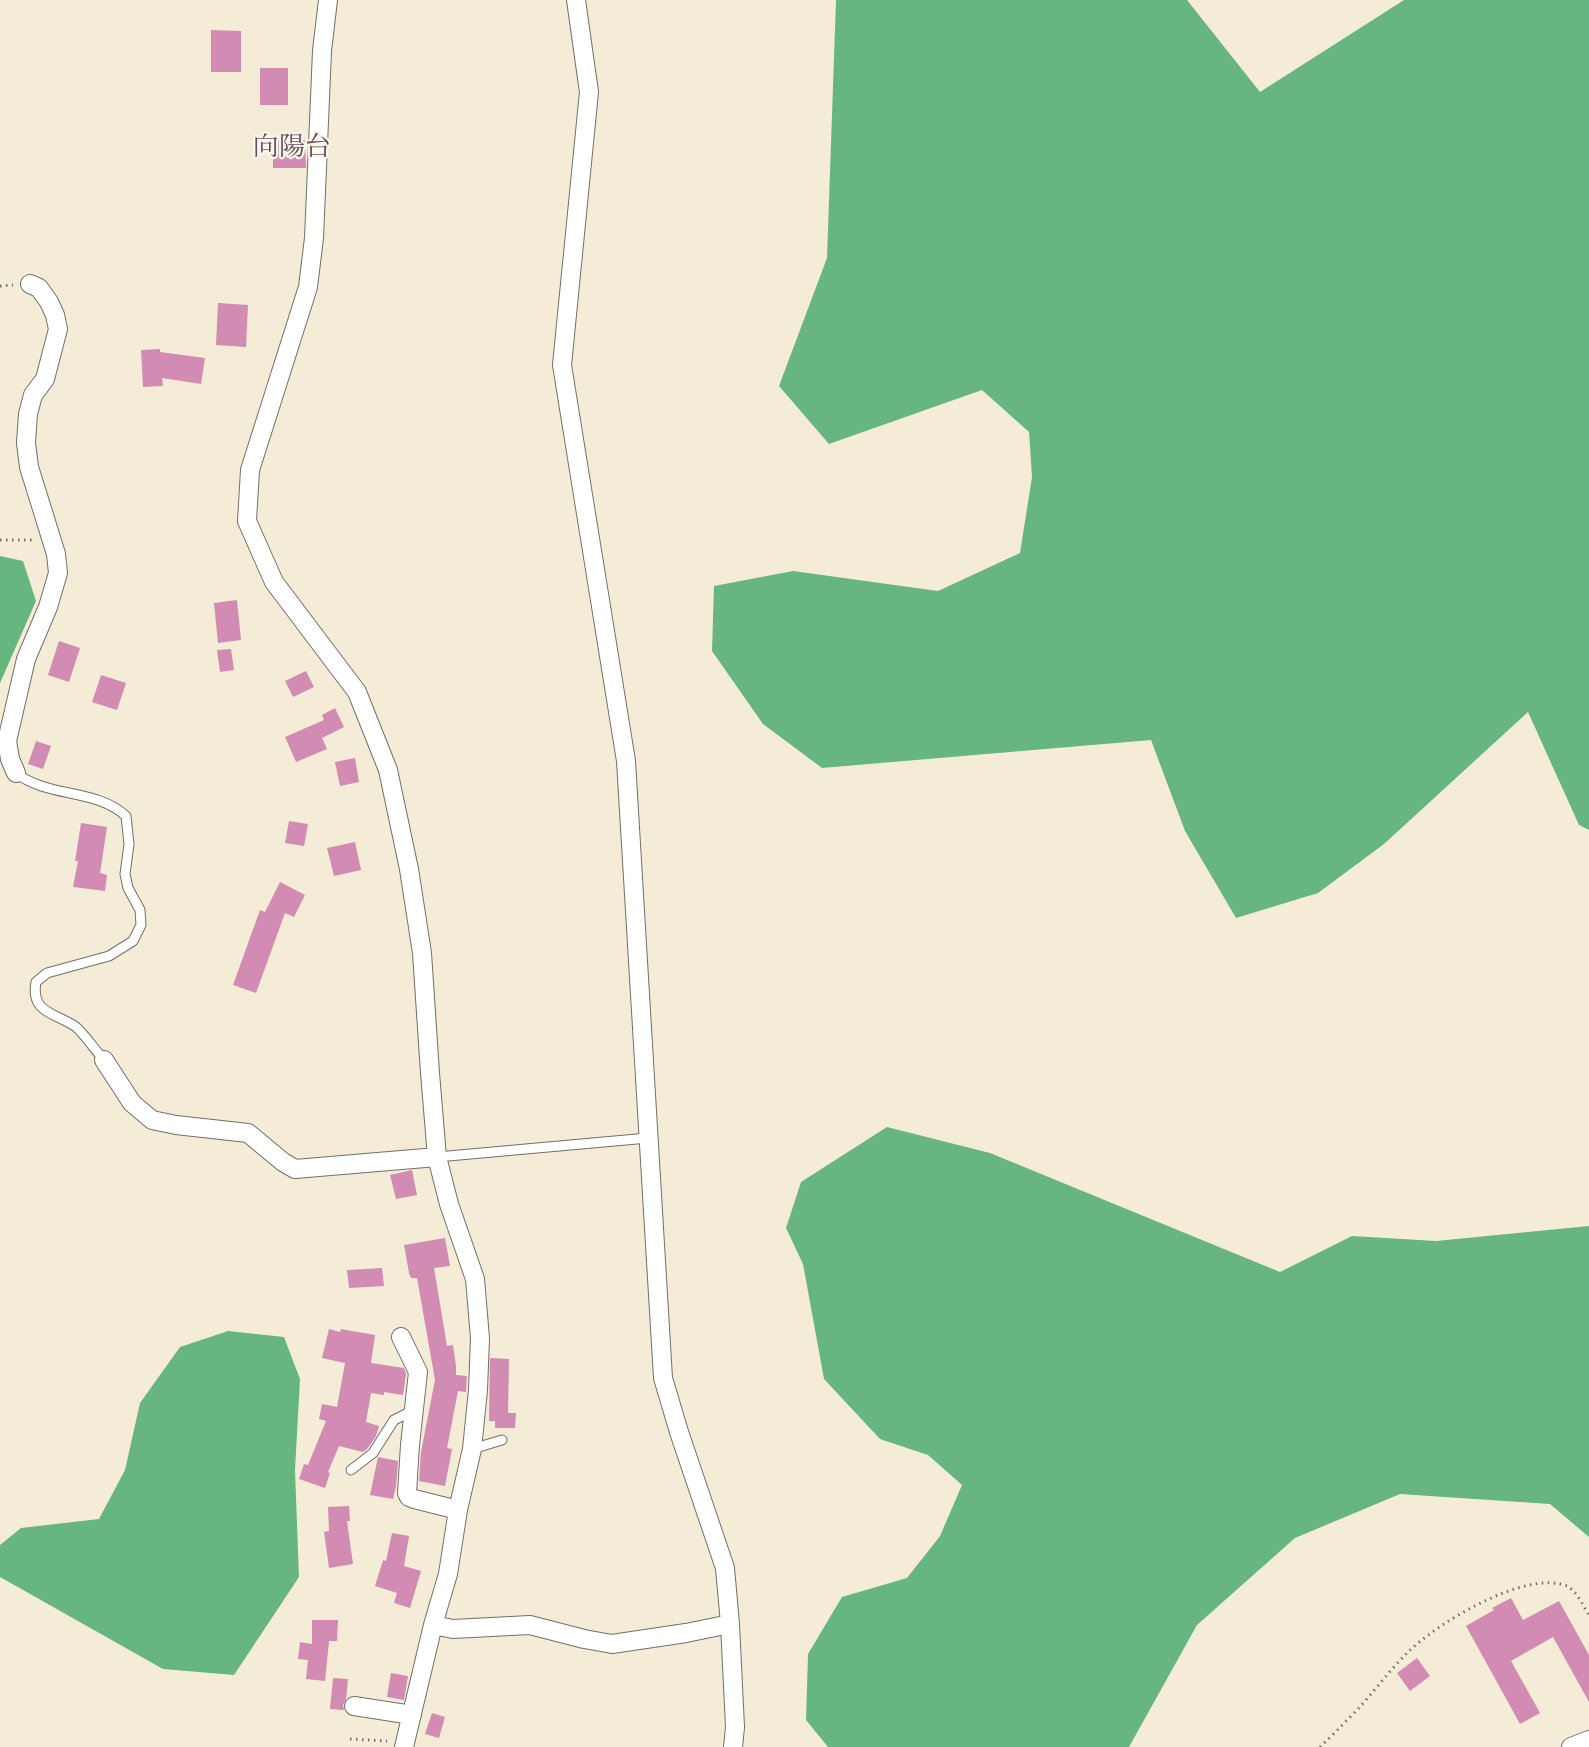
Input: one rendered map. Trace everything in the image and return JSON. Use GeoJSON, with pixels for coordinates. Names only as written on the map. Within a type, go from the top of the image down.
{"type":"FeatureCollection","features":[{"type":"Feature","properties":{"kind":"street"},"geometry":{"type":"LineString","coordinates":[[328,0],[322,51],[314,238],[308,287],[250,470],[247,521],[274,582],[357,692],[388,770],[422,952],[437,1157],[449,1204],[475,1279],[480,1338],[472,1449],[458,1510],[448,1574],[433,1625],[405,1745]]}},
{"type":"Feature","properties":{"kind":"street"},"geometry":{"type":"LineString","coordinates":[[576,0],[590,92],[562,364],[626,761],[663,1378],[689,1464],[725,1568],[735,1728],[733,1747]]}},
{"type":"Feature","properties":{"kind":"street"},"geometry":{"type":"LineString","coordinates":[[16,773],[10,759],[7,741],[26,659],[48,607],[57,573],[56,554],[29,467],[26,443],[28,414],[33,395],[45,379],[58,329],[49,302],[39,288],[30,284]]}},
{"type":"Feature","properties":{"kind":"street"},"geometry":{"type":"LineString","coordinates":[[104,1060],[132,1102],[152,1120],[248,1133],[295,1169],[437,1157]]}},
{"type":"Feature","properties":{"kind":"street"},"geometry":{"type":"LineString","coordinates":[[401,1337],[418,1372],[407,1492],[409,1497],[414,1499],[458,1510]]}},
{"type":"Feature","properties":{"kind":"street"},"geometry":{"type":"LineString","coordinates":[[433,1625],[453,1629],[530,1626],[612,1644],[730,1624]]}},
{"type":"Feature","properties":{"kind":"street"},"geometry":{"type":"LineString","coordinates":[[354,1706],[412,1715]]}},
{"type":"Feature","properties":{"kind":"street"},"geometry":{"type":"LineString","coordinates":[[1571,1747],[1589,1740]]}},
{"type":"Feature","properties":{"kind":"lane"},"geometry":{"type":"LineString","coordinates":[[16,773],[26,781],[93,797],[118,808],[126,816],[129,844],[125,874],[128,888],[140,910],[141,925],[133,941],[110,956],[47,973],[36,982],[34,994],[49,1014],[75,1027],[104,1060]]}},
{"type":"Feature","properties":{"kind":"lane"},"geometry":{"type":"LineString","coordinates":[[437,1157],[648,1138]]}},
{"type":"Feature","properties":{"kind":"lane"},"geometry":{"type":"LineString","coordinates":[[351,1470],[374,1453],[394,1420],[414,1410]]}},
{"type":"Feature","properties":{"kind":"lane"},"geometry":{"type":"LineString","coordinates":[[472,1449],[502,1440]]}},
{"type":"Feature","properties":{"kind":"path"},"geometry":{"type":"LineString","coordinates":[[0,540],[52,541]]}},
{"type":"Feature","properties":{"kind":"path"},"geometry":{"type":"LineString","coordinates":[[1320,1747],[1408,1652],[1449,1620],[1508,1590],[1545,1583],[1566,1586],[1574,1591],[1589,1615]]}},
{"type":"Feature","properties":{"kind":"path"},"geometry":{"type":"LineString","coordinates":[[350,1738],[405,1745]]}},
{"type":"Feature","properties":{"kind":"green space"},"geometry":{"type":"Polygon","coordinates":[[[836,0],[1187,0],[1260,92],[1404,0],[1589,0],[1589,830],[1579,825],[1528,712],[1384,844],[1318,893],[1236,918],[1185,831],[1151,740],[822,768],[763,724],[712,651],[714,586],[793,571],[938,591],[1020,553],[1032,477],[1029,432],[982,390],[829,444],[779,386],[827,258],[836,0]]]}},
{"type":"Feature","properties":{"kind":"green space"},"geometry":{"type":"Polygon","coordinates":[[[0,556],[23,561],[36,601],[0,683],[0,556]]]}},
{"type":"Feature","properties":{"kind":"green space"},"geometry":{"type":"Polygon","coordinates":[[[887,1127],[990,1153],[1280,1272],[1352,1236],[1436,1241],[1589,1226],[1589,1537],[1550,1504],[1400,1494],[1295,1538],[1197,1625],[1129,1747],[828,1747],[806,1720],[808,1654],[842,1597],[907,1578],[940,1536],[962,1485],[928,1455],[880,1439],[824,1379],[803,1264],[786,1228],[801,1182],[887,1127]]]}},
{"type":"Feature","properties":{"kind":"green space"},"geometry":{"type":"Polygon","coordinates":[[[228,1331],[284,1337],[300,1379],[295,1470],[299,1577],[234,1675],[163,1669],[0,1577],[0,1545],[21,1528],[99,1519],[125,1470],[140,1403],[180,1347],[228,1331]]]}},
{"type":"Feature","properties":{"kind":"building"},"geometry":{"type":"Polygon","coordinates":[[[211,30],[241,31],[241,72],[211,72],[211,30]]]}},
{"type":"Feature","properties":{"kind":"building"},"geometry":{"type":"Polygon","coordinates":[[[260,68],[288,68],[288,105],[260,105],[260,68]]]}},
{"type":"Feature","properties":{"kind":"building"},"geometry":{"type":"Polygon","coordinates":[[[273,140],[305,140],[306,168],[273,168],[273,140]]]}},
{"type":"Feature","properties":{"kind":"building"},"geometry":{"type":"Polygon","coordinates":[[[218,303],[248,305],[246,347],[216,345],[218,303]]]}},
{"type":"Feature","properties":{"kind":"building"},"geometry":{"type":"Polygon","coordinates":[[[160,349],[160,352],[205,358],[201,384],[162,378],[163,386],[143,387],[141,350],[160,349]]]}},
{"type":"Feature","properties":{"kind":"building"},"geometry":{"type":"Polygon","coordinates":[[[237,600],[241,640],[218,643],[214,603],[237,600]]]}},
{"type":"Feature","properties":{"kind":"building"},"geometry":{"type":"Polygon","coordinates":[[[59,641],[80,648],[69,682],[48,675],[59,641]]]}},
{"type":"Feature","properties":{"kind":"building"},"geometry":{"type":"Polygon","coordinates":[[[231,649],[234,670],[220,672],[217,650],[231,649]]]}},
{"type":"Feature","properties":{"kind":"building"},"geometry":{"type":"Polygon","coordinates":[[[306,671],[314,687],[293,697],[285,681],[306,671]]]}},
{"type":"Feature","properties":{"kind":"building"},"geometry":{"type":"Polygon","coordinates":[[[101,675],[126,683],[117,710],[92,702],[101,675]]]}},
{"type":"Feature","properties":{"kind":"building"},"geometry":{"type":"Polygon","coordinates":[[[335,708],[344,727],[322,738],[327,749],[296,762],[285,737],[324,720],[322,715],[335,708]]]}},
{"type":"Feature","properties":{"kind":"building"},"geometry":{"type":"Polygon","coordinates":[[[36,741],[51,746],[43,769],[28,764],[36,741]]]}},
{"type":"Feature","properties":{"kind":"building"},"geometry":{"type":"Polygon","coordinates":[[[355,758],[359,782],[340,786],[335,762],[355,758]]]}},
{"type":"Feature","properties":{"kind":"building"},"geometry":{"type":"Polygon","coordinates":[[[289,821],[308,824],[304,846],[285,843],[289,821]]]}},
{"type":"Feature","properties":{"kind":"building"},"geometry":{"type":"Polygon","coordinates":[[[81,823],[107,827],[100,873],[107,875],[105,891],[73,887],[81,823]]]}},
{"type":"Feature","properties":{"kind":"building"},"geometry":{"type":"Polygon","coordinates":[[[355,842],[361,870],[334,876],[327,848],[355,842]]]}},
{"type":"Feature","properties":{"kind":"building"},"geometry":{"type":"Polygon","coordinates":[[[280,882],[305,895],[294,917],[285,913],[256,993],[233,985],[260,910],[265,912],[280,882]]]}},
{"type":"Feature","properties":{"kind":"building"},"geometry":{"type":"Polygon","coordinates":[[[412,1170],[417,1195],[396,1199],[390,1175],[412,1170]]]}},
{"type":"Feature","properties":{"kind":"building"},"geometry":{"type":"Polygon","coordinates":[[[445,1238],[450,1266],[434,1268],[447,1346],[453,1345],[456,1375],[467,1376],[466,1392],[458,1391],[447,1448],[452,1449],[445,1486],[419,1481],[421,1452],[435,1380],[417,1278],[411,1278],[409,1273],[404,1245],[445,1238]]]}},
{"type":"Feature","properties":{"kind":"building"},"geometry":{"type":"Polygon","coordinates":[[[382,1268],[384,1286],[349,1288],[347,1270],[382,1268]]]}},
{"type":"Feature","properties":{"kind":"building"},"geometry":{"type":"Polygon","coordinates":[[[329,1329],[375,1335],[371,1363],[404,1368],[406,1374],[403,1395],[384,1392],[384,1395],[371,1393],[366,1422],[379,1426],[376,1436],[363,1452],[339,1446],[328,1472],[330,1473],[325,1488],[299,1479],[304,1464],[308,1465],[326,1421],[319,1419],[322,1404],[337,1407],[345,1363],[322,1358],[329,1329]]]}},
{"type":"Feature","properties":{"kind":"building"},"geometry":{"type":"Polygon","coordinates":[[[490,1358],[509,1359],[508,1413],[516,1413],[515,1428],[495,1428],[495,1421],[489,1421],[490,1358]]]}},
{"type":"Feature","properties":{"kind":"building"},"geometry":{"type":"Polygon","coordinates":[[[378,1457],[398,1461],[393,1499],[370,1495],[378,1457]]]}},
{"type":"Feature","properties":{"kind":"building"},"geometry":{"type":"Polygon","coordinates":[[[349,1506],[350,1521],[347,1521],[353,1564],[329,1568],[324,1532],[329,1531],[328,1507],[349,1506]]]}},
{"type":"Feature","properties":{"kind":"building"},"geometry":{"type":"Polygon","coordinates":[[[392,1533],[409,1536],[404,1566],[421,1571],[410,1608],[394,1603],[397,1593],[375,1586],[383,1560],[386,1561],[392,1533]]]}},
{"type":"Feature","properties":{"kind":"building"},"geometry":{"type":"Polygon","coordinates":[[[1511,1598],[1523,1620],[1559,1601],[1589,1655],[1589,1702],[1553,1637],[1511,1661],[1540,1713],[1520,1724],[1466,1626],[1511,1598]]]}},
{"type":"Feature","properties":{"kind":"building"},"geometry":{"type":"Polygon","coordinates":[[[312,1620],[338,1620],[337,1641],[329,1641],[325,1681],[306,1679],[308,1660],[298,1659],[300,1642],[312,1644],[312,1620]]]}},
{"type":"Feature","properties":{"kind":"building"},"geometry":{"type":"Polygon","coordinates":[[[1417,1658],[1430,1676],[1410,1691],[1397,1673],[1417,1658]]]}},
{"type":"Feature","properties":{"kind":"building"},"geometry":{"type":"Polygon","coordinates":[[[391,1673],[408,1676],[404,1700],[387,1697],[391,1673]]]}},
{"type":"Feature","properties":{"kind":"building"},"geometry":{"type":"Polygon","coordinates":[[[333,1678],[348,1679],[344,1710],[330,1709],[333,1678]]]}},
{"type":"Feature","properties":{"kind":"building"},"geometry":{"type":"Polygon","coordinates":[[[432,1713],[445,1717],[439,1738],[425,1734],[432,1713]]]}},
{"type":"Feature","properties":{"kind":"district","name":"向陽台"},"geometry":{"type":"Point","coordinates":[292,148]}}]}
